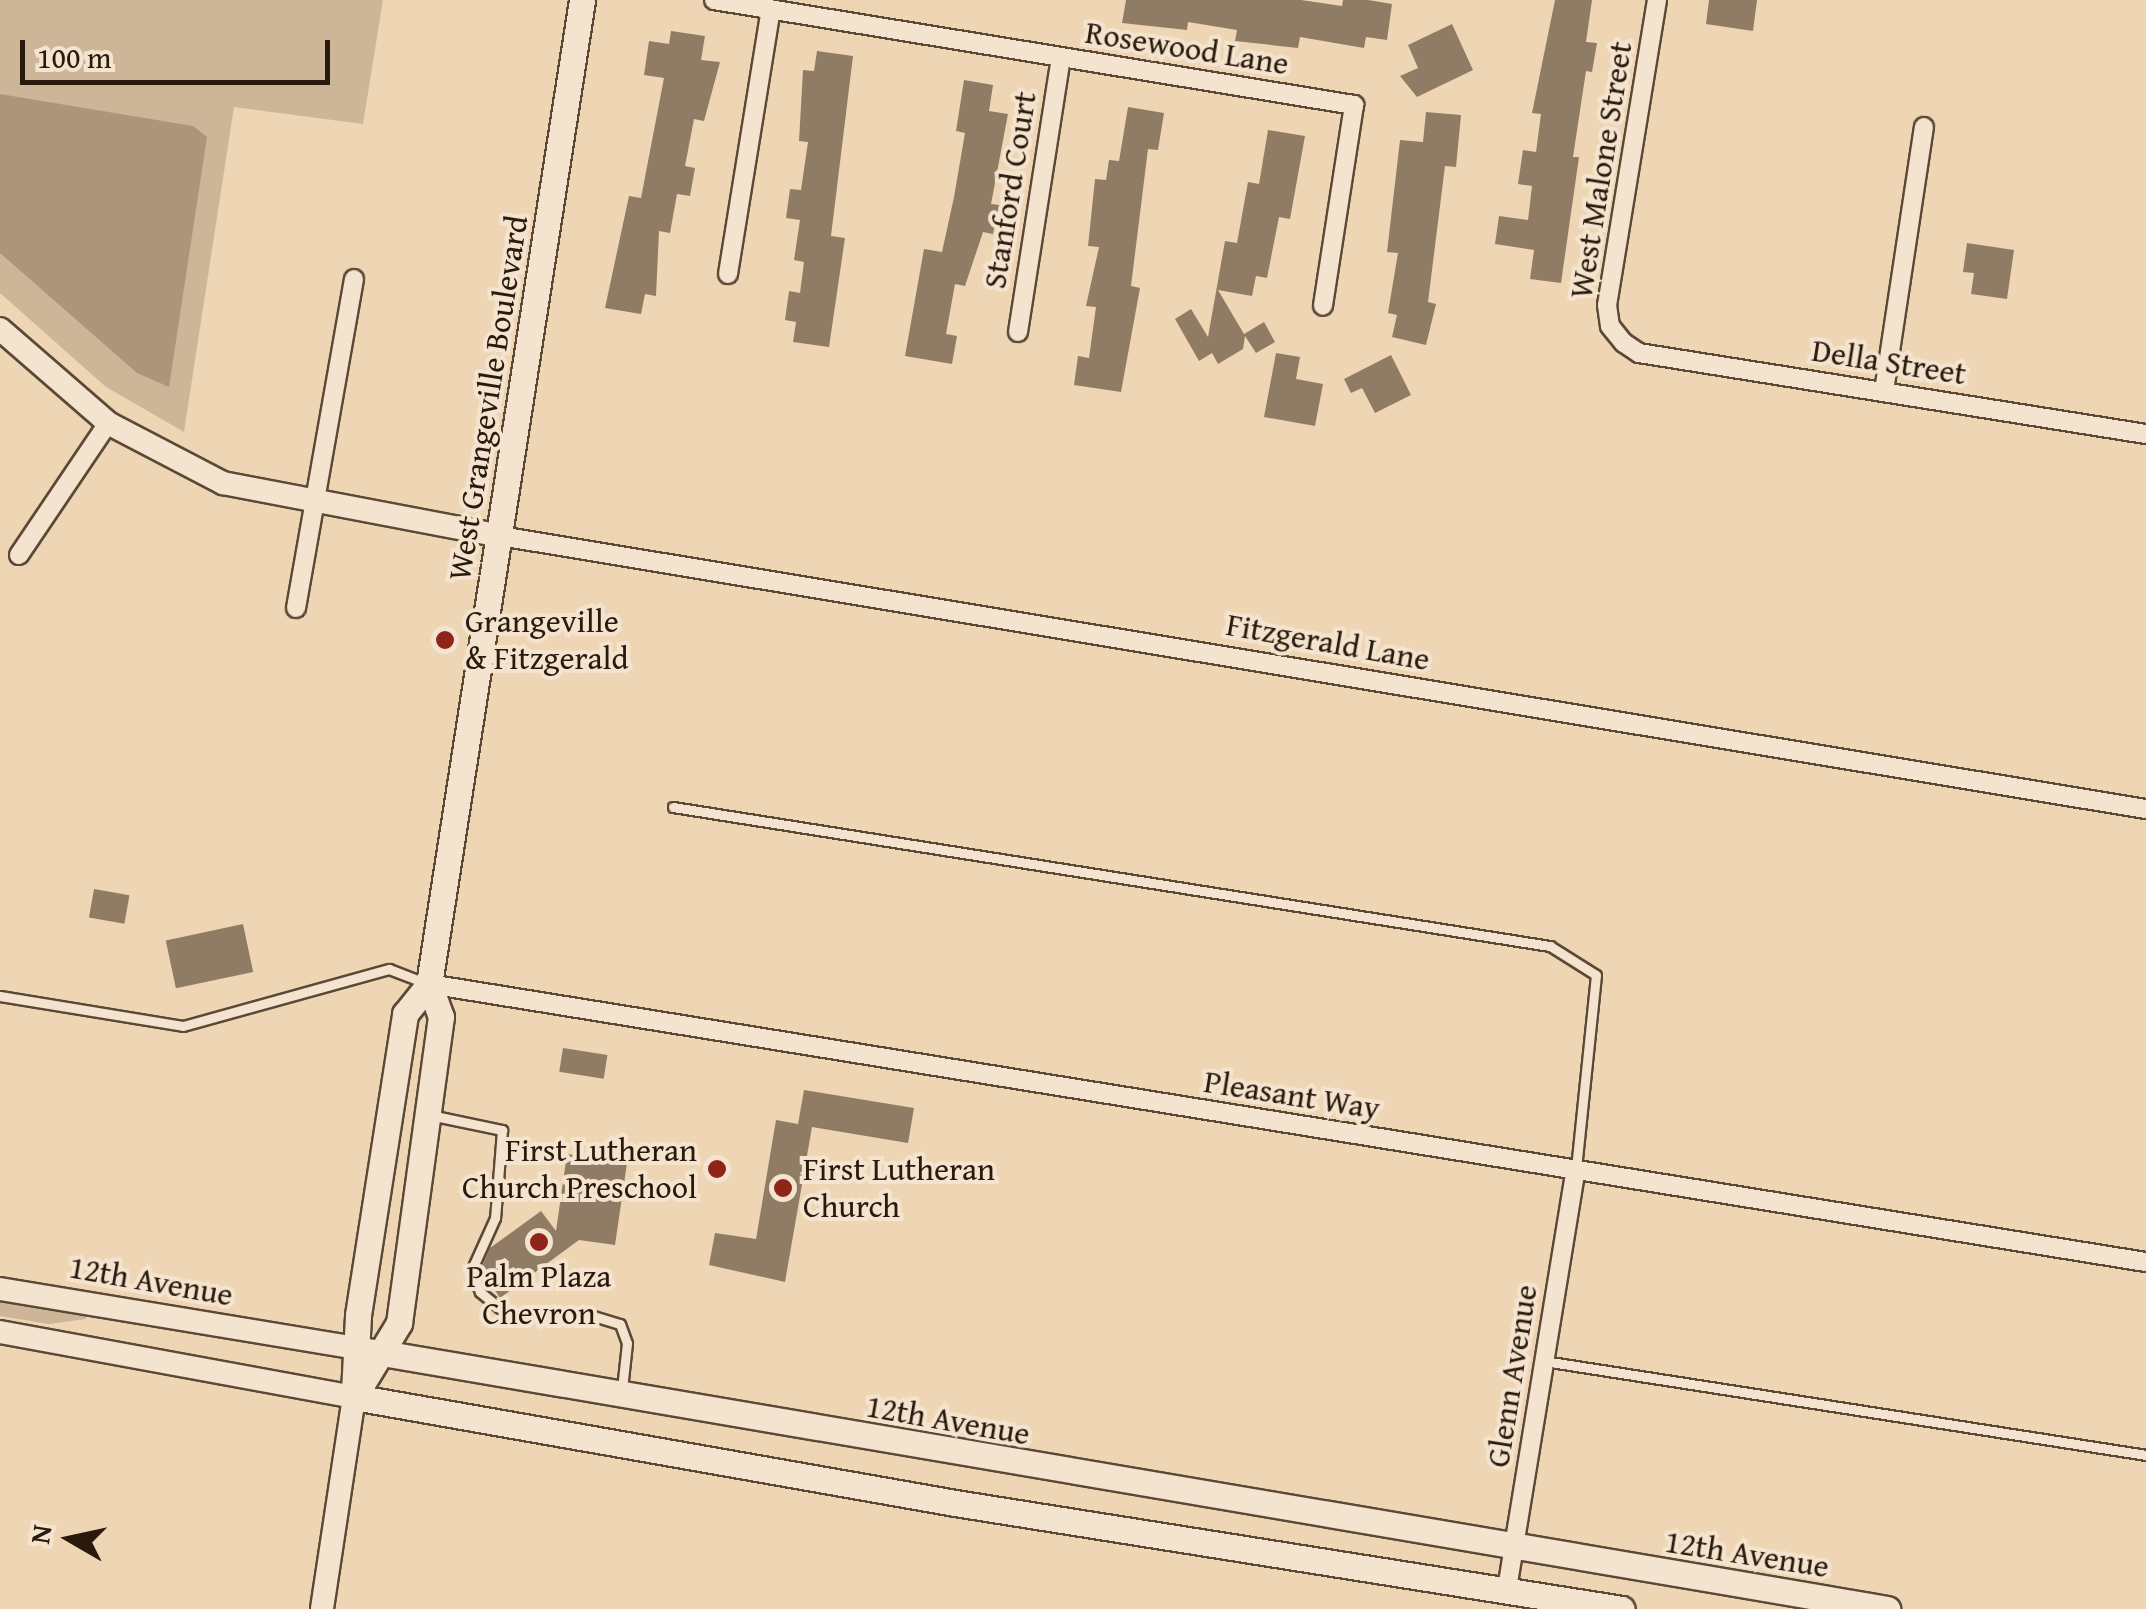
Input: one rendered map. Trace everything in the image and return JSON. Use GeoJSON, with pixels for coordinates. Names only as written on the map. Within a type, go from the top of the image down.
{"type":"FeatureCollection","features":[{"type":"Feature","properties":{"kind":"main road","name":"West Grangeville Boulevard"},"geometry":{"type":"LineString","coordinates":[[354,1397],[369,1350],[405,1014],[428,984],[582,0]]}},
{"type":"Feature","properties":{"kind":"main road","name":"West Grangeville Boulevard"},"geometry":{"type":"LineString","coordinates":[[369,1350],[400,1324],[440,1018],[428,984]]}},
{"type":"Feature","properties":{"kind":"main road","name":"12th Avenue"},"geometry":{"type":"LineString","coordinates":[[369,1350],[1514,1550],[1887,1609]]}},
{"type":"Feature","properties":{"kind":"main road"},"geometry":{"type":"LineString","coordinates":[[354,1397],[955,1503],[1622,1609]]}},
{"type":"Feature","properties":{"kind":"street","name":"Rosewood Lane"},"geometry":{"type":"LineString","coordinates":[[714,0],[1354,105],[1323,306]]}},
{"type":"Feature","properties":{"kind":"street","name":"West Malone Street"},"geometry":{"type":"LineString","coordinates":[[1624,343],[1610,326],[1607,305],[1657,0]]}},
{"type":"Feature","properties":{"kind":"street"},"geometry":{"type":"LineString","coordinates":[[728,274],[771,9]]}},
{"type":"Feature","properties":{"kind":"street","name":"Stanford Court"},"geometry":{"type":"LineString","coordinates":[[1018,332],[1061,57]]}},
{"type":"Feature","properties":{"kind":"street"},"geometry":{"type":"LineString","coordinates":[[1884,391],[1924,127]]}},
{"type":"Feature","properties":{"kind":"street"},"geometry":{"type":"LineString","coordinates":[[296,608],[318,506],[354,279]]}},
{"type":"Feature","properties":{"kind":"street"},"geometry":{"type":"LineString","coordinates":[[0,329],[108,423],[223,483],[318,506],[500,536]]}},
{"type":"Feature","properties":{"kind":"street","name":"Della Street"},"geometry":{"type":"LineString","coordinates":[[1624,343],[1639,353],[2146,434]]}},
{"type":"Feature","properties":{"kind":"street"},"geometry":{"type":"LineString","coordinates":[[18,555],[108,423]]}},
{"type":"Feature","properties":{"kind":"street","name":"Fitzgerald Lane"},"geometry":{"type":"LineString","coordinates":[[500,536],[2146,809]]}},
{"type":"Feature","properties":{"kind":"street","name":"Pleasant Way"},"geometry":{"type":"LineString","coordinates":[[428,984],[2146,1262]]}},
{"type":"Feature","properties":{"kind":"street","name":"Glenn Avenue"},"geometry":{"type":"LineString","coordinates":[[1507,1589],[1575,1172]]}},
{"type":"Feature","properties":{"kind":"street","name":"12th Avenue"},"geometry":{"type":"LineString","coordinates":[[0,1288],[369,1350]]}},
{"type":"Feature","properties":{"kind":"street"},"geometry":{"type":"LineString","coordinates":[[0,1332],[354,1397],[322,1609]]}},
{"type":"Feature","properties":{"kind":"lane"},"geometry":{"type":"LineString","coordinates":[[673,807],[1550,946],[1596,975],[1575,1172]]}},
{"type":"Feature","properties":{"kind":"lane"},"geometry":{"type":"LineString","coordinates":[[0,996],[182,1026],[389,969],[428,984]]}},
{"type":"Feature","properties":{"kind":"lane"},"geometry":{"type":"LineString","coordinates":[[428,1115],[502,1130],[495,1218],[472,1269],[480,1292],[508,1315],[590,1315],[620,1324],[626,1344],[621,1396]]}},
{"type":"Feature","properties":{"kind":"lane"},"geometry":{"type":"LineString","coordinates":[[1544,1362],[2146,1455]]}},
{"type":"Feature","properties":{"kind":"shaded area"},"geometry":{"type":"Polygon","coordinates":[[[0,0],[383,0],[363,124],[234,107],[184,432],[106,387],[0,293],[0,0]]]}},
{"type":"Feature","properties":{"kind":"shaded area"},"geometry":{"type":"Polygon","coordinates":[[[0,94],[193,126],[207,137],[169,387],[137,373],[0,253],[0,94]]]}},
{"type":"Feature","properties":{"kind":"shaded area"},"geometry":{"type":"Polygon","coordinates":[[[0,1301],[85,1314],[86,1319],[49,1324],[0,1316],[0,1301]]]}},
{"type":"Feature","properties":{"kind":"building"},"geometry":{"type":"Polygon","coordinates":[[[1126,0],[1301,0],[1342,6],[1343,0],[1368,0],[1392,4],[1387,40],[1366,37],[1364,48],[1300,37],[1298,48],[1235,41],[1237,30],[1188,22],[1187,30],[1122,23],[1126,0]]]}},
{"type":"Feature","properties":{"kind":"building"},"geometry":{"type":"Polygon","coordinates":[[[1555,0],[1592,0],[1586,42],[1597,43],[1592,72],[1586,71],[1573,157],[1579,157],[1561,283],[1530,279],[1534,250],[1495,244],[1499,216],[1528,220],[1532,186],[1518,184],[1523,150],[1536,152],[1541,114],[1532,113],[1555,0]]]}},
{"type":"Feature","properties":{"kind":"building"},"geometry":{"type":"Polygon","coordinates":[[[1709,0],[1757,0],[1753,31],[1706,24],[1709,0]]]}},
{"type":"Feature","properties":{"kind":"building"},"geometry":{"type":"Polygon","coordinates":[[[1452,24],[1473,70],[1417,97],[1400,76],[1418,68],[1408,45],[1452,24]]]}},
{"type":"Feature","properties":{"kind":"building"},"geometry":{"type":"Polygon","coordinates":[[[671,31],[705,36],[701,60],[720,62],[704,121],[694,119],[685,166],[695,168],[690,196],[677,194],[670,233],[659,231],[656,296],[645,294],[641,314],[605,308],[629,196],[641,198],[664,78],[644,75],[649,41],[669,44],[671,31]]]}},
{"type":"Feature","properties":{"kind":"building"},"geometry":{"type":"Polygon","coordinates":[[[817,51],[853,56],[831,236],[845,238],[829,347],[793,342],[796,322],[785,320],[789,291],[800,293],[804,262],[794,260],[800,220],[786,218],[790,189],[801,190],[808,142],[799,141],[803,70],[814,71],[817,51]]]}},
{"type":"Feature","properties":{"kind":"building"},"geometry":{"type":"Polygon","coordinates":[[[964,80],[993,85],[989,111],[1008,114],[991,204],[999,205],[993,234],[983,232],[965,286],[955,284],[946,334],[957,336],[952,364],[905,356],[924,249],[942,252],[954,197],[965,133],[956,131],[964,80]]]}},
{"type":"Feature","properties":{"kind":"building"},"geometry":{"type":"Polygon","coordinates":[[[1128,107],[1164,113],[1158,150],[1148,149],[1131,286],[1140,288],[1121,392],[1074,385],[1078,356],[1089,358],[1096,307],[1086,306],[1099,247],[1088,246],[1095,179],[1106,180],[1109,160],[1119,161],[1128,107]]]}},
{"type":"Feature","properties":{"kind":"building"},"geometry":{"type":"Polygon","coordinates":[[[1426,112],[1461,115],[1456,167],[1445,166],[1428,302],[1436,304],[1426,345],[1392,337],[1397,315],[1388,313],[1398,253],[1387,252],[1400,140],[1423,142],[1426,112]]]}},
{"type":"Feature","properties":{"kind":"building"},"geometry":{"type":"Polygon","coordinates":[[[1268,130],[1305,136],[1290,219],[1279,217],[1267,278],[1256,276],[1252,296],[1218,290],[1244,334],[1264,322],[1275,342],[1256,353],[1245,336],[1243,349],[1218,364],[1212,353],[1199,361],[1175,319],[1191,309],[1208,337],[1225,241],[1237,243],[1248,182],[1259,184],[1268,130]]]}},
{"type":"Feature","properties":{"kind":"building"},"geometry":{"type":"Polygon","coordinates":[[[1967,243],[2014,250],[2007,299],[1971,294],[1974,273],[1963,272],[1967,243]]]}},
{"type":"Feature","properties":{"kind":"building"},"geometry":{"type":"Polygon","coordinates":[[[1276,353],[1300,357],[1296,379],[1323,384],[1315,426],[1264,417],[1276,353]]]}},
{"type":"Feature","properties":{"kind":"building"},"geometry":{"type":"Polygon","coordinates":[[[1391,355],[1411,395],[1375,413],[1362,388],[1351,393],[1344,379],[1391,355]]]}},
{"type":"Feature","properties":{"kind":"building"},"geometry":{"type":"Polygon","coordinates":[[[94,889],[129,895],[124,924],[89,918],[94,889]]]}},
{"type":"Feature","properties":{"kind":"building"},"geometry":{"type":"Polygon","coordinates":[[[243,924],[253,972],[176,988],[166,940],[243,924]]]}},
{"type":"Feature","properties":{"kind":"building"},"geometry":{"type":"Polygon","coordinates":[[[563,1048],[607,1055],[604,1079],[559,1072],[563,1048]]]}},
{"type":"Feature","properties":{"kind":"building","name":"First Lutheran Church"},"geometry":{"type":"Polygon","coordinates":[[[804,1090],[914,1108],[908,1143],[812,1127],[785,1282],[709,1265],[715,1233],[756,1239],[776,1120],[798,1124],[804,1090]]]}},
{"type":"Feature","properties":{"kind":"building"},"geometry":{"type":"Polygon","coordinates":[[[567,1154],[627,1163],[615,1245],[579,1240],[500,1298],[481,1269],[490,1248],[541,1211],[556,1231],[567,1154]]]}},
{"type":"Feature","properties":{"kind":"place","name":"Grangeville & Fitzgerald"},"geometry":{"type":"Point","coordinates":[445,640]}},
{"type":"Feature","properties":{"kind":"place","name":"First Lutheran Church Preschool"},"geometry":{"type":"Point","coordinates":[717,1169]}},
{"type":"Feature","properties":{"kind":"place","name":"First Lutheran Church"},"geometry":{"type":"Point","coordinates":[783,1188]}},
{"type":"Feature","properties":{"kind":"place","name":"Palm Plaza Chevron"},"geometry":{"type":"Point","coordinates":[539,1242]}}]}
